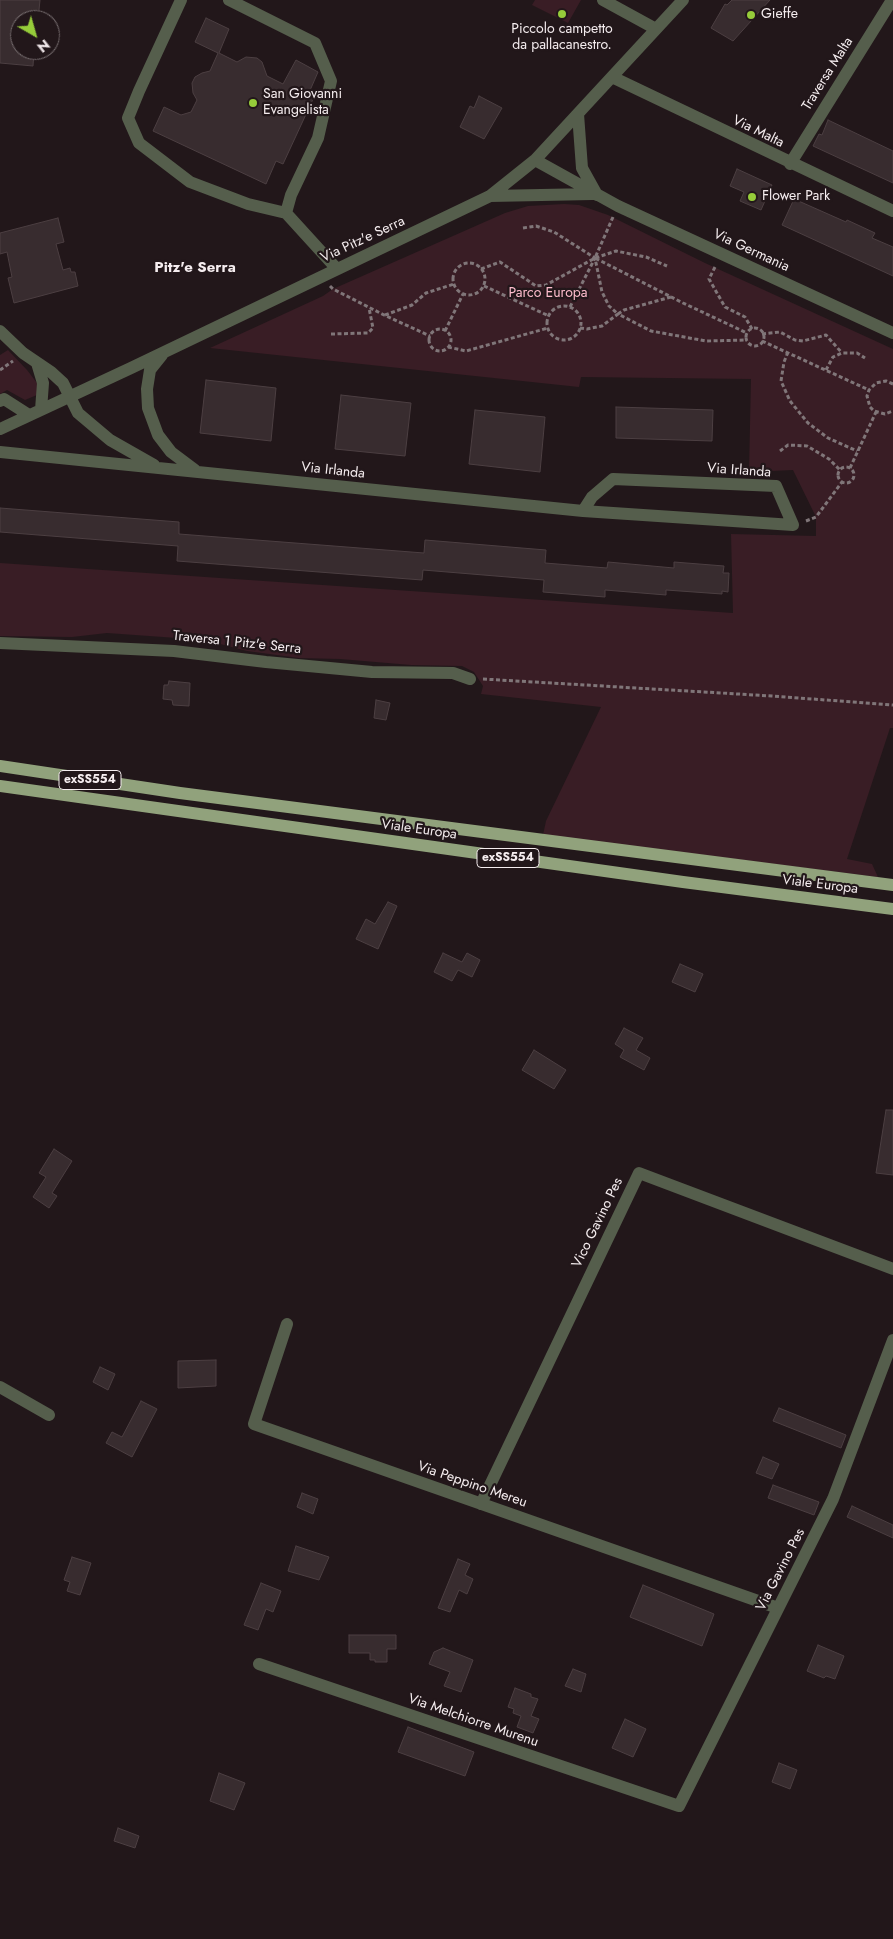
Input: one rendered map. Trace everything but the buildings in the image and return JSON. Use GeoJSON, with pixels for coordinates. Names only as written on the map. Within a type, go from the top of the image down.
{"type":"FeatureCollection","features":[{"type":"Feature","properties":{"kind":"main road","name":"Viale Europa"},"geometry":{"type":"LineString","coordinates":[[0,766],[180,793],[893,885]]}},
{"type":"Feature","properties":{"kind":"main road","name":"Viale Europa"},"geometry":{"type":"LineString","coordinates":[[0,786],[654,878],[893,909]]}},
{"type":"Feature","properties":{"kind":"street"},"geometry":{"type":"LineString","coordinates":[[181,0],[128,118],[139,143],[190,182],[248,204],[286,213],[335,270]]}},
{"type":"Feature","properties":{"kind":"street"},"geometry":{"type":"LineString","coordinates":[[230,0],[315,43],[331,81],[318,138],[291,194],[286,213]]}},
{"type":"Feature","properties":{"kind":"street"},"geometry":{"type":"LineString","coordinates":[[602,0],[656,30]]}},
{"type":"Feature","properties":{"kind":"street","name":"Via Pitz'e Serra"},"geometry":{"type":"LineString","coordinates":[[0,429],[490,196],[535,160],[683,0]]}},
{"type":"Feature","properties":{"kind":"street","name":"Traversa Malta"},"geometry":{"type":"LineString","coordinates":[[790,164],[892,0]]}},
{"type":"Feature","properties":{"kind":"street","name":"Via Malta"},"geometry":{"type":"LineString","coordinates":[[612,78],[790,164],[893,211]]}},
{"type":"Feature","properties":{"kind":"street"},"geometry":{"type":"LineString","coordinates":[[578,114],[582,168],[597,194]]}},
{"type":"Feature","properties":{"kind":"street","name":"Via Germania"},"geometry":{"type":"LineString","coordinates":[[535,160],[618,206],[893,333]]}},
{"type":"Feature","properties":{"kind":"street","name":"Via Germania"},"geometry":{"type":"LineString","coordinates":[[490,196],[597,194]]}},
{"type":"Feature","properties":{"kind":"street","name":"Via Irlanda"},"geometry":{"type":"LineString","coordinates":[[0,331],[23,353],[63,383],[78,413],[110,440],[159,468]]}},
{"type":"Feature","properties":{"kind":"street","name":"Via Irlanda"},"geometry":{"type":"LineString","coordinates":[[165,352],[150,370],[147,389],[148,408],[158,435],[171,452],[200,472]]}},
{"type":"Feature","properties":{"kind":"street"},"geometry":{"type":"LineString","coordinates":[[37,362],[42,383],[41,410]]}},
{"type":"Feature","properties":{"kind":"street"},"geometry":{"type":"LineString","coordinates":[[0,401],[4,399],[29,416]]}},
{"type":"Feature","properties":{"kind":"street","name":"Via Irlanda"},"geometry":{"type":"LineString","coordinates":[[0,452],[583,511],[793,525],[776,486],[613,479],[592,496],[583,511]]}},
{"type":"Feature","properties":{"kind":"street","name":"Traversa 1 Pitz'e Serra"},"geometry":{"type":"LineString","coordinates":[[0,643],[174,651],[372,672],[453,672],[470,679]]}},
{"type":"Feature","properties":{"kind":"street","name":"Vico Gavino Pes"},"geometry":{"type":"LineString","coordinates":[[481,1504],[639,1173],[893,1269]]}},
{"type":"Feature","properties":{"kind":"street","name":"Via Peppino Mereu"},"geometry":{"type":"LineString","coordinates":[[287,1324],[254,1424],[778,1608]]}},
{"type":"Feature","properties":{"kind":"street","name":"Via Gavino Pes"},"geometry":{"type":"LineString","coordinates":[[678,1806],[833,1499],[893,1340]]}},
{"type":"Feature","properties":{"kind":"street"},"geometry":{"type":"LineString","coordinates":[[0,1387],[49,1415]]}},
{"type":"Feature","properties":{"kind":"street","name":"Via Melchiorre Murenu"},"geometry":{"type":"LineString","coordinates":[[259,1664],[678,1806]]}},
{"type":"Feature","properties":{"kind":"path"},"geometry":{"type":"LineString","coordinates":[[570,307],[595,258],[618,206]]}},
{"type":"Feature","properties":{"kind":"path"},"geometry":{"type":"LineString","coordinates":[[523,228],[536,226],[554,232],[595,258],[747,333]]}},
{"type":"Feature","properties":{"kind":"path"},"geometry":{"type":"LineString","coordinates":[[481,269],[500,262],[536,286],[546,285],[595,258],[616,251],[646,257],[667,266]]}},
{"type":"Feature","properties":{"kind":"path"},"geometry":{"type":"LineString","coordinates":[[595,258],[602,292],[608,306],[618,314],[651,331],[706,341],[746,340],[753,345],[758,345],[762,341],[762,334],[758,329],[752,329],[747,333],[746,340]]}},
{"type":"Feature","properties":{"kind":"path"},"geometry":{"type":"LineString","coordinates":[[470,263],[481,269],[485,276],[484,286],[476,293],[471,295],[463,294],[456,289],[454,274],[460,265],[470,263]]}},
{"type":"Feature","properties":{"kind":"path"},"geometry":{"type":"LineString","coordinates":[[715,268],[709,280],[725,307],[745,317],[752,329]]}},
{"type":"Feature","properties":{"kind":"path"},"geometry":{"type":"LineString","coordinates":[[335,270],[338,282],[330,286],[333,289],[430,336]]}},
{"type":"Feature","properties":{"kind":"path"},"geometry":{"type":"LineString","coordinates":[[384,315],[412,305],[426,293],[454,284]]}},
{"type":"Feature","properties":{"kind":"path"},"geometry":{"type":"LineString","coordinates":[[484,286],[549,316]]}},
{"type":"Feature","properties":{"kind":"path"},"geometry":{"type":"LineString","coordinates":[[445,331],[463,294]]}},
{"type":"Feature","properties":{"kind":"path"},"geometry":{"type":"LineString","coordinates":[[580,328],[587,329],[602,326],[624,310],[672,297]]}},
{"type":"Feature","properties":{"kind":"path"},"geometry":{"type":"LineString","coordinates":[[331,334],[368,334],[373,328],[369,307]]}},
{"type":"Feature","properties":{"kind":"path"},"geometry":{"type":"LineString","coordinates":[[559,307],[570,307],[578,314],[580,328],[572,338],[561,340],[551,335],[548,328],[549,316],[559,307]]}},
{"type":"Feature","properties":{"kind":"path"},"geometry":{"type":"LineString","coordinates":[[445,331],[435,331],[430,336],[429,343],[434,349],[440,351],[448,347],[466,351],[548,328]]}},
{"type":"Feature","properties":{"kind":"path"},"geometry":{"type":"LineString","coordinates":[[445,331],[451,339],[448,347]]}},
{"type":"Feature","properties":{"kind":"path"},"geometry":{"type":"LineString","coordinates":[[762,334],[780,332],[795,340],[803,341],[826,335],[842,353]]}},
{"type":"Feature","properties":{"kind":"path"},"geometry":{"type":"LineString","coordinates":[[762,341],[869,390]]}},
{"type":"Feature","properties":{"kind":"path"},"geometry":{"type":"LineString","coordinates":[[788,352],[784,362],[781,381],[790,401],[808,423],[828,438],[857,451]]}},
{"type":"Feature","properties":{"kind":"path"},"geometry":{"type":"LineString","coordinates":[[826,370],[834,357],[842,353],[857,353],[865,358]]}},
{"type":"Feature","properties":{"kind":"path"},"geometry":{"type":"LineString","coordinates":[[893,378],[892,383],[880,381],[876,383],[869,390],[868,402],[870,407],[876,412],[885,414],[893,411]]}},
{"type":"Feature","properties":{"kind":"path"},"geometry":{"type":"LineString","coordinates":[[850,468],[876,412]]}},
{"type":"Feature","properties":{"kind":"path"},"geometry":{"type":"LineString","coordinates":[[780,451],[788,445],[807,446],[829,459],[840,470]]}},
{"type":"Feature","properties":{"kind":"path"},"geometry":{"type":"LineString","coordinates":[[845,467],[850,468],[854,472],[854,478],[848,483],[842,482],[838,477],[840,470],[845,467]]}},
{"type":"Feature","properties":{"kind":"path"},"geometry":{"type":"LineString","coordinates":[[793,525],[816,517],[842,482]]}},
{"type":"Feature","properties":{"kind":"path"},"geometry":{"type":"LineString","coordinates":[[470,679],[893,705]]}},
{"type":"Feature","properties":{"kind":"green space","name":"Piccolo campetto da pallacanestro."},"geometry":{"type":"Polygon","coordinates":[[[535,0],[581,0],[568,23],[532,5],[535,0]]]}},
{"type":"Feature","properties":{"kind":"green space","name":"Parco Europa"},"geometry":{"type":"Polygon","coordinates":[[[579,205],[608,215],[705,263],[893,349],[893,728],[890,728],[847,859],[872,864],[878,877],[543,835],[546,821],[601,707],[481,694],[483,686],[474,672],[462,666],[411,665],[340,659],[299,658],[247,651],[205,640],[107,633],[72,637],[0,636],[0,563],[733,613],[731,534],[816,536],[816,517],[793,470],[749,472],[751,379],[581,377],[579,387],[210,348],[323,296],[333,289],[505,213],[528,206],[579,205]]]}},
{"type":"Feature","properties":{"kind":"green space"},"geometry":{"type":"Polygon","coordinates":[[[8,350],[44,392],[25,400],[7,390],[0,394],[0,355],[8,350]]]}},
{"type":"Feature","properties":{"kind":"place","name":"Piccolo campetto da pallacanestro."},"geometry":{"type":"Point","coordinates":[562,14]}},
{"type":"Feature","properties":{"kind":"place","name":"Gieffe"},"geometry":{"type":"Point","coordinates":[751,15]}},
{"type":"Feature","properties":{"kind":"place","name":"San Giovanni Evangelista"},"geometry":{"type":"Point","coordinates":[253,103]}},
{"type":"Feature","properties":{"kind":"place","name":"Flower Park"},"geometry":{"type":"Point","coordinates":[752,197]}},
{"type":"Feature","properties":{"kind":"district","name":"Pitz'e Serra"},"geometry":{"type":"Point","coordinates":[195,268]}}]}
